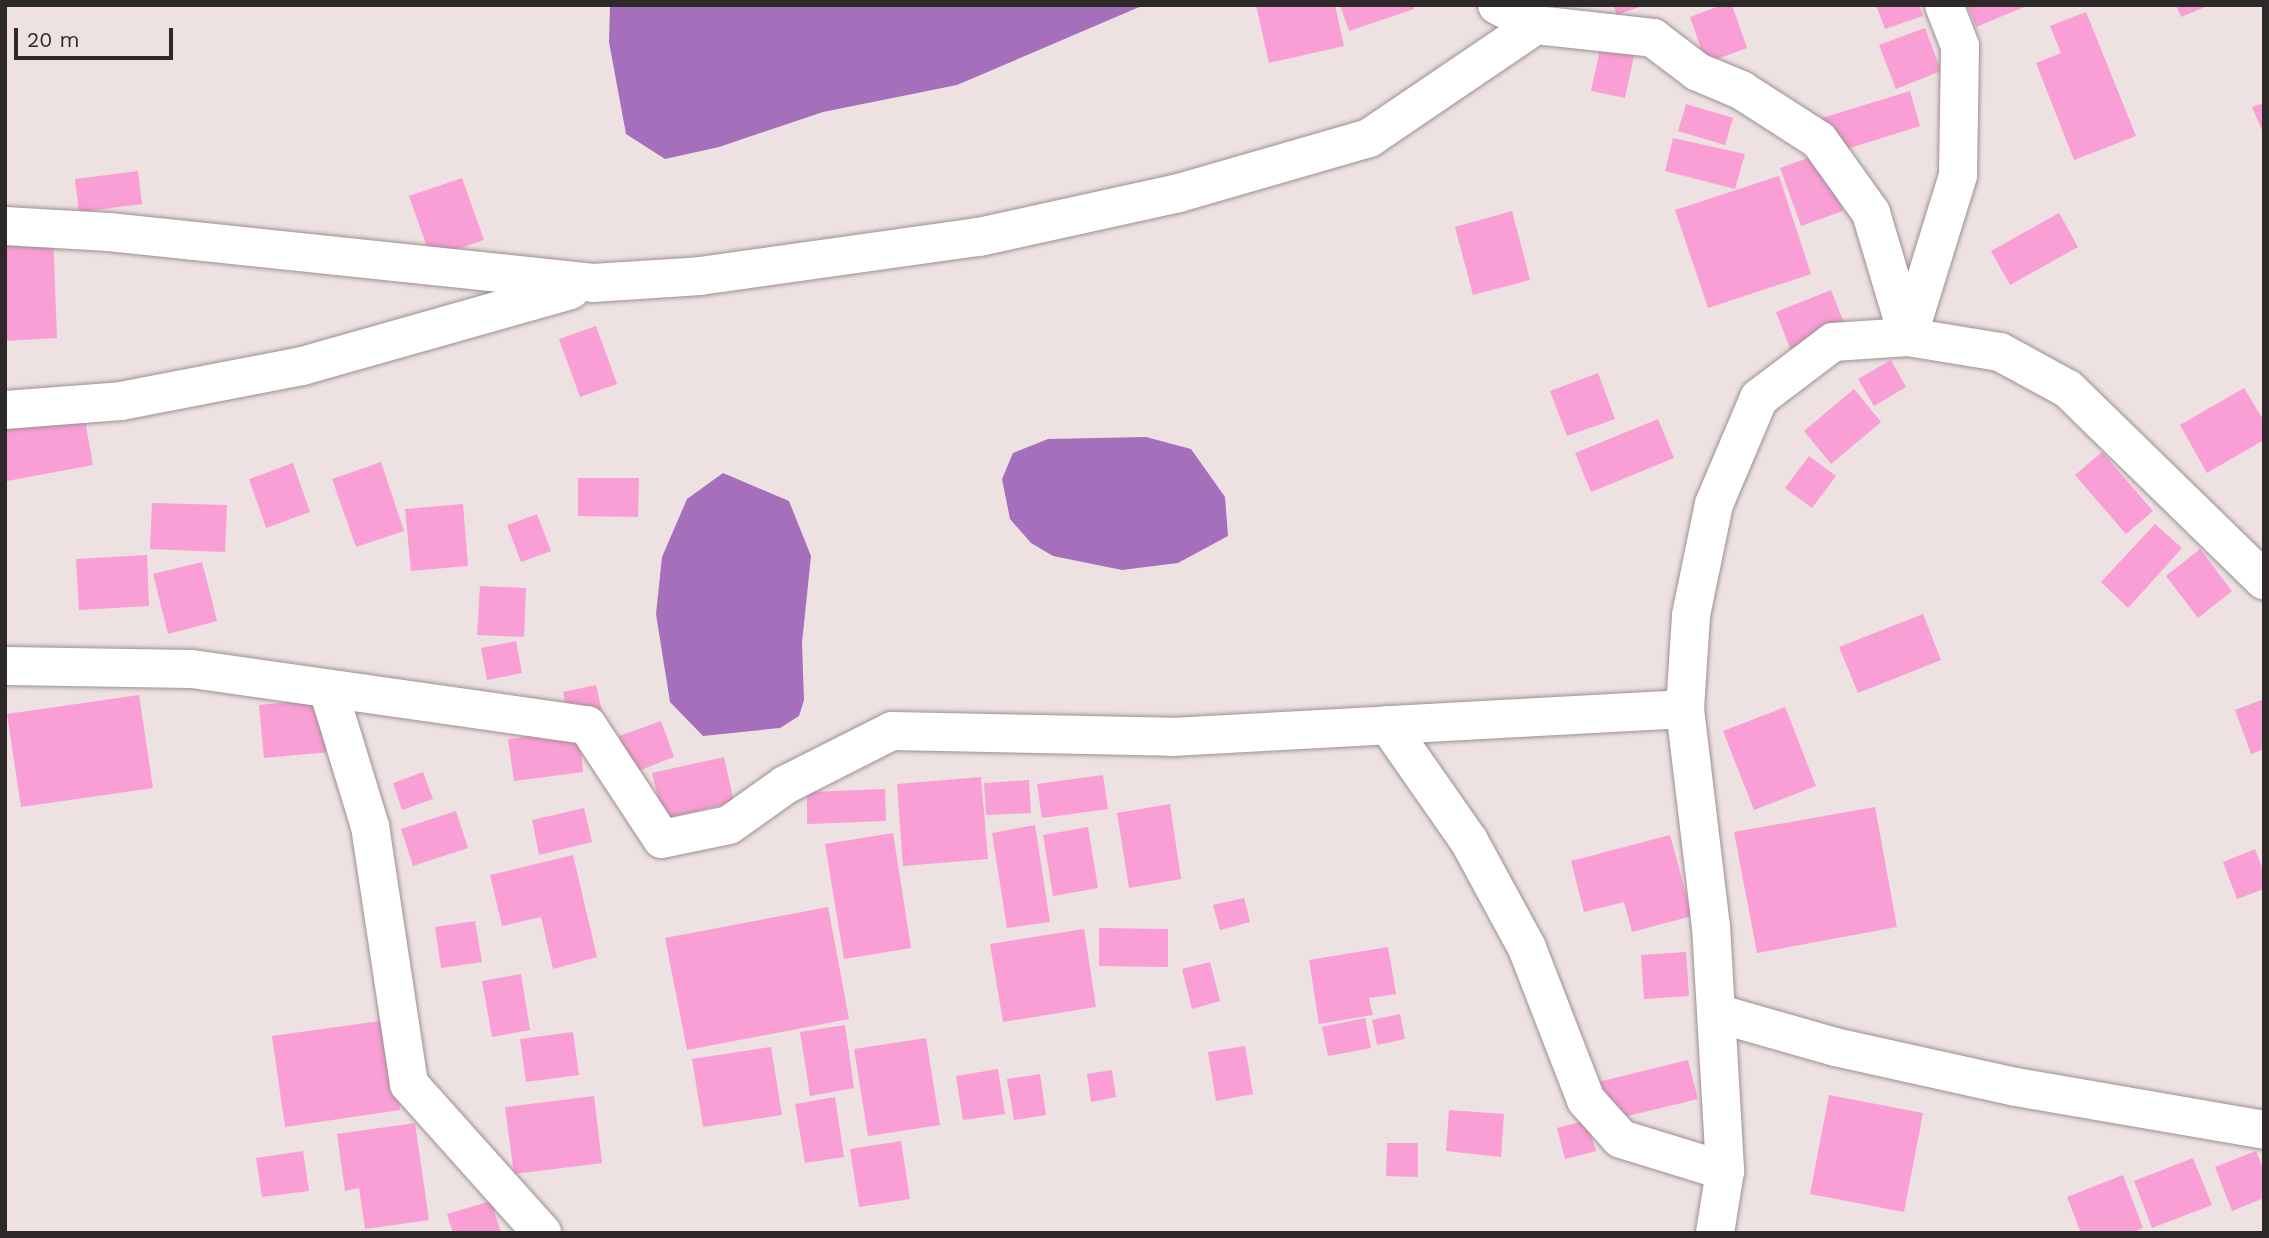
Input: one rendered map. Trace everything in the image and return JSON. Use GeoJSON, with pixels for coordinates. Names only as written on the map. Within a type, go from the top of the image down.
{"type":"FeatureCollection","features":[{"type":"Feature","properties":{"kind":"street"},"geometry":{"type":"LineString","coordinates":[[1497,5],[1536,25],[1653,38],[1698,72],[1741,90],[1819,140],[1871,214],[1908,337]]}},
{"type":"Feature","properties":{"kind":"street"},"geometry":{"type":"LineString","coordinates":[[1908,337],[1958,175],[1960,46],[1944,5]]}},
{"type":"Feature","properties":{"kind":"street"},"geometry":{"type":"LineString","coordinates":[[5,226],[109,232],[593,284],[700,276],[979,237],[1179,193],[1368,138],[1536,25]]}},
{"type":"Feature","properties":{"kind":"street"},"geometry":{"type":"LineString","coordinates":[[5,410],[121,401],[302,366],[593,284]]}},
{"type":"Feature","properties":{"kind":"street"},"geometry":{"type":"LineString","coordinates":[[1715,1233],[1725,1171],[1716,1013],[1711,926],[1685,709],[1691,615],[1713,504],[1759,398],[1833,342],[1908,337],[2000,352],[2068,389],[2264,580]]}},
{"type":"Feature","properties":{"kind":"street"},"geometry":{"type":"LineString","coordinates":[[5,666],[192,669],[587,725],[662,839],[729,825],[785,785],[892,731],[1172,737],[1685,709]]}},
{"type":"Feature","properties":{"kind":"street"},"geometry":{"type":"LineString","coordinates":[[328,689],[370,826],[409,1084],[542,1233]]}},
{"type":"Feature","properties":{"kind":"street"},"geometry":{"type":"LineString","coordinates":[[1388,725],[1469,841],[1527,948],[1586,1100],[1621,1139],[1725,1171]]}},
{"type":"Feature","properties":{"kind":"street"},"geometry":{"type":"LineString","coordinates":[[1716,1013],[1835,1047],[2016,1087],[2264,1130]]}},
{"type":"Feature","properties":{"kind":"shaded area"},"geometry":{"type":"Polygon","coordinates":[[[610,5],[1144,5],[957,85],[823,112],[719,147],[665,159],[626,134],[609,42],[610,5]]]}},
{"type":"Feature","properties":{"kind":"shaded area"},"geometry":{"type":"Polygon","coordinates":[[[1146,437],[1191,449],[1225,497],[1228,536],[1178,563],[1122,570],[1053,556],[1031,543],[1010,519],[1002,479],[1013,453],[1048,439],[1146,437]]]}},
{"type":"Feature","properties":{"kind":"shaded area"},"geometry":{"type":"Polygon","coordinates":[[[723,473],[789,501],[811,556],[802,643],[804,700],[799,716],[780,728],[703,736],[670,702],[656,614],[662,557],[687,499],[723,473]]]}},
{"type":"Feature","properties":{"kind":"building"},"geometry":{"type":"Polygon","coordinates":[[[1256,5],[1335,5],[1344,46],[1269,63],[1256,5]]]}},
{"type":"Feature","properties":{"kind":"building"},"geometry":{"type":"Polygon","coordinates":[[[1340,5],[1413,5],[1414,9],[1349,31],[1340,5]]]}},
{"type":"Feature","properties":{"kind":"building"},"geometry":{"type":"Polygon","coordinates":[[[1613,5],[1642,5],[1642,6],[1617,15],[1613,5]]]}},
{"type":"Feature","properties":{"kind":"building"},"geometry":{"type":"Polygon","coordinates":[[[1722,5],[1732,5],[1747,48],[1706,63],[1690,17],[1722,5]]]}},
{"type":"Feature","properties":{"kind":"building"},"geometry":{"type":"Polygon","coordinates":[[[1876,5],[1919,5],[1923,16],[1885,29],[1876,5]]]}},
{"type":"Feature","properties":{"kind":"building"},"geometry":{"type":"Polygon","coordinates":[[[1967,5],[2029,5],[1976,27],[1967,5]]]}},
{"type":"Feature","properties":{"kind":"building"},"geometry":{"type":"Polygon","coordinates":[[[2176,5],[2210,5],[2181,17],[2176,5]]]}},
{"type":"Feature","properties":{"kind":"building"},"geometry":{"type":"Polygon","coordinates":[[[2086,12],[2136,136],[2074,160],[2036,63],[2061,53],[2050,26],[2086,12]]]}},
{"type":"Feature","properties":{"kind":"building"},"geometry":{"type":"Polygon","coordinates":[[[1925,28],[1941,71],[1896,89],[1879,45],[1925,28]]]}},
{"type":"Feature","properties":{"kind":"building"},"geometry":{"type":"Polygon","coordinates":[[[1601,44],[1635,51],[1625,98],[1591,91],[1601,44]]]}},
{"type":"Feature","properties":{"kind":"building"},"geometry":{"type":"Polygon","coordinates":[[[1910,91],[1920,126],[1834,153],[1822,118],[1910,91]]]}},
{"type":"Feature","properties":{"kind":"building"},"geometry":{"type":"Polygon","coordinates":[[[2264,103],[2264,135],[2252,107],[2264,103]]]}},
{"type":"Feature","properties":{"kind":"building"},"geometry":{"type":"Polygon","coordinates":[[[1686,104],[1733,118],[1725,145],[1678,131],[1686,104]]]}},
{"type":"Feature","properties":{"kind":"building"},"geometry":{"type":"Polygon","coordinates":[[[1673,138],[1745,154],[1735,189],[1665,171],[1673,138]]]}},
{"type":"Feature","properties":{"kind":"building"},"geometry":{"type":"Polygon","coordinates":[[[1822,153],[1843,211],[1801,226],[1780,168],[1822,153]]]}},
{"type":"Feature","properties":{"kind":"building"},"geometry":{"type":"Polygon","coordinates":[[[138,171],[142,204],[79,212],[75,179],[138,171]]]}},
{"type":"Feature","properties":{"kind":"building"},"geometry":{"type":"Polygon","coordinates":[[[1779,176],[1811,274],[1708,308],[1675,210],[1779,176]]]}},
{"type":"Feature","properties":{"kind":"building"},"geometry":{"type":"Polygon","coordinates":[[[462,178],[484,240],[431,258],[409,196],[462,178]]]}},
{"type":"Feature","properties":{"kind":"building"},"geometry":{"type":"Polygon","coordinates":[[[1512,211],[1530,280],[1473,295],[1455,227],[1512,211]]]}},
{"type":"Feature","properties":{"kind":"building"},"geometry":{"type":"Polygon","coordinates":[[[2059,213],[2078,247],[2010,285],[1991,251],[2059,213]]]}},
{"type":"Feature","properties":{"kind":"building"},"geometry":{"type":"Polygon","coordinates":[[[53,236],[57,338],[5,341],[5,238],[53,236]]]}},
{"type":"Feature","properties":{"kind":"building"},"geometry":{"type":"Polygon","coordinates":[[[1831,290],[1846,328],[1791,351],[1776,312],[1831,290]]]}},
{"type":"Feature","properties":{"kind":"building"},"geometry":{"type":"Polygon","coordinates":[[[596,326],[617,384],[580,397],[559,339],[596,326]]]}},
{"type":"Feature","properties":{"kind":"building"},"geometry":{"type":"Polygon","coordinates":[[[1891,360],[1906,387],[1874,406],[1858,379],[1891,360]]]}},
{"type":"Feature","properties":{"kind":"building"},"geometry":{"type":"Polygon","coordinates":[[[1598,373],[1615,419],[1567,436],[1550,391],[1598,373]]]}},
{"type":"Feature","properties":{"kind":"building"},"geometry":{"type":"Polygon","coordinates":[[[2244,388],[2264,421],[2264,440],[2207,473],[2180,425],[2244,388]]]}},
{"type":"Feature","properties":{"kind":"building"},"geometry":{"type":"Polygon","coordinates":[[[1854,389],[1881,422],[1831,464],[1804,431],[1854,389]]]}},
{"type":"Feature","properties":{"kind":"building"},"geometry":{"type":"Polygon","coordinates":[[[83,409],[93,465],[7,481],[5,424],[83,409]]]}},
{"type":"Feature","properties":{"kind":"building"},"geometry":{"type":"Polygon","coordinates":[[[1658,419],[1674,458],[1591,492],[1575,453],[1658,419]]]}},
{"type":"Feature","properties":{"kind":"building"},"geometry":{"type":"Polygon","coordinates":[[[2102,452],[2153,511],[2126,534],[2075,475],[2102,452]]]}},
{"type":"Feature","properties":{"kind":"building"},"geometry":{"type":"Polygon","coordinates":[[[1809,456],[1836,476],[1812,508],[1785,488],[1809,456]]]}},
{"type":"Feature","properties":{"kind":"building"},"geometry":{"type":"Polygon","coordinates":[[[381,462],[404,531],[356,547],[332,479],[381,462]]]}},
{"type":"Feature","properties":{"kind":"building"},"geometry":{"type":"Polygon","coordinates":[[[293,463],[310,512],[266,528],[249,479],[293,463]]]}},
{"type":"Feature","properties":{"kind":"building"},"geometry":{"type":"Polygon","coordinates":[[[578,478],[639,478],[638,517],[578,516],[578,478]]]}},
{"type":"Feature","properties":{"kind":"building"},"geometry":{"type":"Polygon","coordinates":[[[152,503],[227,505],[225,552],[150,549],[152,503]]]}},
{"type":"Feature","properties":{"kind":"building"},"geometry":{"type":"Polygon","coordinates":[[[463,504],[468,566],[411,571],[405,509],[463,504]]]}},
{"type":"Feature","properties":{"kind":"building"},"geometry":{"type":"Polygon","coordinates":[[[537,514],[551,551],[521,562],[507,525],[537,514]]]}},
{"type":"Feature","properties":{"kind":"building"},"geometry":{"type":"Polygon","coordinates":[[[2155,524],[2182,548],[2128,608],[2101,582],[2155,524]]]}},
{"type":"Feature","properties":{"kind":"building"},"geometry":{"type":"Polygon","coordinates":[[[2200,549],[2232,591],[2198,618],[2166,576],[2200,549]]]}},
{"type":"Feature","properties":{"kind":"building"},"geometry":{"type":"Polygon","coordinates":[[[147,555],[149,606],[79,610],[76,559],[147,555]]]}},
{"type":"Feature","properties":{"kind":"building"},"geometry":{"type":"Polygon","coordinates":[[[202,562],[217,621],[168,634],[153,574],[202,562]]]}},
{"type":"Feature","properties":{"kind":"building"},"geometry":{"type":"Polygon","coordinates":[[[480,586],[526,588],[524,637],[477,635],[480,586]]]}},
{"type":"Feature","properties":{"kind":"building"},"geometry":{"type":"Polygon","coordinates":[[[1923,614],[1941,660],[1858,693],[1839,647],[1923,614]]]}},
{"type":"Feature","properties":{"kind":"building"},"geometry":{"type":"Polygon","coordinates":[[[516,641],[522,673],[487,680],[481,648],[516,641]]]}},
{"type":"Feature","properties":{"kind":"building"},"geometry":{"type":"Polygon","coordinates":[[[596,685],[602,711],[569,719],[563,692],[596,685]]]}},
{"type":"Feature","properties":{"kind":"building"},"geometry":{"type":"Polygon","coordinates":[[[139,695],[153,788],[21,807],[7,714],[139,695]]]}},
{"type":"Feature","properties":{"kind":"building"},"geometry":{"type":"Polygon","coordinates":[[[325,699],[330,752],[264,758],[259,705],[325,699]]]}},
{"type":"Feature","properties":{"kind":"building"},"geometry":{"type":"Polygon","coordinates":[[[2264,699],[2264,749],[2251,754],[2235,710],[2264,699]]]}},
{"type":"Feature","properties":{"kind":"building"},"geometry":{"type":"Polygon","coordinates":[[[1785,707],[1816,786],[1754,810],[1723,731],[1785,707]]]}},
{"type":"Feature","properties":{"kind":"building"},"geometry":{"type":"Polygon","coordinates":[[[661,721],[674,757],[633,773],[619,736],[661,721]]]}},
{"type":"Feature","properties":{"kind":"building"},"geometry":{"type":"Polygon","coordinates":[[[579,730],[583,772],[514,781],[508,739],[579,730]]]}},
{"type":"Feature","properties":{"kind":"building"},"geometry":{"type":"Polygon","coordinates":[[[724,757],[734,802],[663,819],[652,773],[724,757]]]}},
{"type":"Feature","properties":{"kind":"building"},"geometry":{"type":"Polygon","coordinates":[[[423,772],[433,799],[402,810],[393,783],[423,772]]]}},
{"type":"Feature","properties":{"kind":"building"},"geometry":{"type":"Polygon","coordinates":[[[1103,775],[1108,809],[1042,818],[1037,784],[1103,775]]]}},
{"type":"Feature","properties":{"kind":"building"},"geometry":{"type":"Polygon","coordinates":[[[981,777],[988,859],[903,866],[897,784],[981,777]]]}},
{"type":"Feature","properties":{"kind":"building"},"geometry":{"type":"Polygon","coordinates":[[[1029,780],[1031,813],[986,815],[984,783],[1029,780]]]}},
{"type":"Feature","properties":{"kind":"building"},"geometry":{"type":"Polygon","coordinates":[[[885,789],[886,821],[807,824],[807,792],[885,789]]]}},
{"type":"Feature","properties":{"kind":"building"},"geometry":{"type":"Polygon","coordinates":[[[1170,804],[1181,879],[1129,888],[1117,813],[1170,804]]]}},
{"type":"Feature","properties":{"kind":"building"},"geometry":{"type":"Polygon","coordinates":[[[1875,807],[1897,927],[1757,953],[1734,832],[1875,807]]]}},
{"type":"Feature","properties":{"kind":"building"},"geometry":{"type":"Polygon","coordinates":[[[584,808],[592,842],[539,855],[532,820],[584,808]]]}},
{"type":"Feature","properties":{"kind":"building"},"geometry":{"type":"Polygon","coordinates":[[[456,811],[468,848],[413,866],[401,829],[456,811]]]}},
{"type":"Feature","properties":{"kind":"building"},"geometry":{"type":"Polygon","coordinates":[[[1035,825],[1050,922],[1007,928],[992,833],[1035,825]]]}},
{"type":"Feature","properties":{"kind":"building"},"geometry":{"type":"Polygon","coordinates":[[[1088,827],[1098,888],[1053,896],[1043,835],[1088,827]]]}},
{"type":"Feature","properties":{"kind":"building"},"geometry":{"type":"Polygon","coordinates":[[[893,833],[911,948],[844,959],[825,844],[893,833]]]}},
{"type":"Feature","properties":{"kind":"building"},"geometry":{"type":"Polygon","coordinates":[[[1670,835],[1692,916],[1632,932],[1624,902],[1584,912],[1571,861],[1670,835]]]}},
{"type":"Feature","properties":{"kind":"building"},"geometry":{"type":"Polygon","coordinates":[[[2255,849],[2264,873],[2264,889],[2237,899],[2223,862],[2255,849]]]}},
{"type":"Feature","properties":{"kind":"building"},"geometry":{"type":"Polygon","coordinates":[[[573,855],[597,957],[553,969],[541,917],[502,926],[490,875],[573,855]]]}},
{"type":"Feature","properties":{"kind":"building"},"geometry":{"type":"Polygon","coordinates":[[[1244,898],[1250,922],[1220,930],[1213,905],[1244,898]]]}},
{"type":"Feature","properties":{"kind":"building"},"geometry":{"type":"Polygon","coordinates":[[[828,907],[849,1019],[687,1050],[665,938],[828,907]]]}},
{"type":"Feature","properties":{"kind":"building"},"geometry":{"type":"Polygon","coordinates":[[[475,921],[482,962],[441,968],[435,927],[475,921]]]}},
{"type":"Feature","properties":{"kind":"building"},"geometry":{"type":"Polygon","coordinates":[[[1099,928],[1168,929],[1168,967],[1099,966],[1099,928]]]}},
{"type":"Feature","properties":{"kind":"building"},"geometry":{"type":"Polygon","coordinates":[[[1084,929],[1096,1007],[1003,1022],[990,944],[1084,929]]]}},
{"type":"Feature","properties":{"kind":"building"},"geometry":{"type":"Polygon","coordinates":[[[1388,947],[1396,994],[1369,998],[1373,1015],[1319,1024],[1309,960],[1388,947]]]}},
{"type":"Feature","properties":{"kind":"building"},"geometry":{"type":"Polygon","coordinates":[[[1686,952],[1689,996],[1644,999],[1641,955],[1686,952]]]}},
{"type":"Feature","properties":{"kind":"building"},"geometry":{"type":"Polygon","coordinates":[[[1210,962],[1220,1001],[1192,1009],[1182,969],[1210,962]]]}},
{"type":"Feature","properties":{"kind":"building"},"geometry":{"type":"Polygon","coordinates":[[[521,974],[530,1030],[492,1037],[482,981],[521,974]]]}},
{"type":"Feature","properties":{"kind":"building"},"geometry":{"type":"Polygon","coordinates":[[[1400,1014],[1405,1039],[1377,1045],[1372,1020],[1400,1014]]]}},
{"type":"Feature","properties":{"kind":"building"},"geometry":{"type":"Polygon","coordinates":[[[1365,1018],[1371,1048],[1328,1056],[1322,1027],[1365,1018]]]}},
{"type":"Feature","properties":{"kind":"building"},"geometry":{"type":"Polygon","coordinates":[[[387,1020],[400,1110],[285,1127],[272,1036],[387,1020]]]}},
{"type":"Feature","properties":{"kind":"building"},"geometry":{"type":"Polygon","coordinates":[[[845,1025],[854,1088],[810,1096],[800,1032],[845,1025]]]}},
{"type":"Feature","properties":{"kind":"building"},"geometry":{"type":"Polygon","coordinates":[[[573,1032],[579,1075],[526,1082],[520,1039],[573,1032]]]}},
{"type":"Feature","properties":{"kind":"building"},"geometry":{"type":"Polygon","coordinates":[[[926,1038],[940,1125],[868,1136],[854,1049],[926,1038]]]}},
{"type":"Feature","properties":{"kind":"building"},"geometry":{"type":"Polygon","coordinates":[[[1245,1046],[1253,1094],[1216,1101],[1208,1052],[1245,1046]]]}},
{"type":"Feature","properties":{"kind":"building"},"geometry":{"type":"Polygon","coordinates":[[[771,1047],[782,1115],[703,1127],[692,1059],[771,1047]]]}},
{"type":"Feature","properties":{"kind":"building"},"geometry":{"type":"Polygon","coordinates":[[[1688,1060],[1698,1099],[1607,1121],[1598,1082],[1688,1060]]]}},
{"type":"Feature","properties":{"kind":"building"},"geometry":{"type":"Polygon","coordinates":[[[998,1069],[1005,1114],[963,1120],[956,1076],[998,1069]]]}},
{"type":"Feature","properties":{"kind":"building"},"geometry":{"type":"Polygon","coordinates":[[[1112,1070],[1116,1097],[1091,1102],[1087,1074],[1112,1070]]]}},
{"type":"Feature","properties":{"kind":"building"},"geometry":{"type":"Polygon","coordinates":[[[1040,1074],[1046,1115],[1014,1120],[1007,1079],[1040,1074]]]}},
{"type":"Feature","properties":{"kind":"building"},"geometry":{"type":"Polygon","coordinates":[[[1829,1095],[1923,1113],[1904,1212],[1810,1194],[1829,1095]]]}},
{"type":"Feature","properties":{"kind":"building"},"geometry":{"type":"Polygon","coordinates":[[[594,1096],[602,1163],[514,1174],[505,1107],[594,1096]]]}},
{"type":"Feature","properties":{"kind":"building"},"geometry":{"type":"Polygon","coordinates":[[[835,1097],[844,1157],[805,1163],[795,1104],[835,1097]]]}},
{"type":"Feature","properties":{"kind":"building"},"geometry":{"type":"Polygon","coordinates":[[[1449,1110],[1504,1114],[1501,1157],[1446,1151],[1449,1110]]]}},
{"type":"Feature","properties":{"kind":"building"},"geometry":{"type":"Polygon","coordinates":[[[1587,1120],[1596,1151],[1565,1159],[1557,1128],[1587,1120]]]}},
{"type":"Feature","properties":{"kind":"building"},"geometry":{"type":"Polygon","coordinates":[[[415,1123],[429,1220],[365,1229],[359,1188],[345,1191],[337,1134],[415,1123]]]}},
{"type":"Feature","properties":{"kind":"building"},"geometry":{"type":"Polygon","coordinates":[[[901,1141],[910,1199],[859,1207],[850,1149],[901,1141]]]}},
{"type":"Feature","properties":{"kind":"building"},"geometry":{"type":"Polygon","coordinates":[[[1387,1143],[1418,1143],[1418,1177],[1386,1176],[1387,1143]]]}},
{"type":"Feature","properties":{"kind":"building"},"geometry":{"type":"Polygon","coordinates":[[[303,1151],[309,1191],[262,1197],[256,1158],[303,1151]]]}},
{"type":"Feature","properties":{"kind":"building"},"geometry":{"type":"Polygon","coordinates":[[[2256,1151],[2264,1170],[2264,1198],[2232,1211],[2215,1167],[2256,1151]]]}},
{"type":"Feature","properties":{"kind":"building"},"geometry":{"type":"Polygon","coordinates":[[[2193,1158],[2212,1205],[2152,1228],[2134,1181],[2193,1158]]]}},
{"type":"Feature","properties":{"kind":"building"},"geometry":{"type":"Polygon","coordinates":[[[2123,1175],[2143,1228],[2131,1233],[2081,1233],[2067,1197],[2123,1175]]]}},
{"type":"Feature","properties":{"kind":"building"},"geometry":{"type":"Polygon","coordinates":[[[491,1201],[501,1233],[453,1233],[447,1214],[491,1201]]]}}]}
